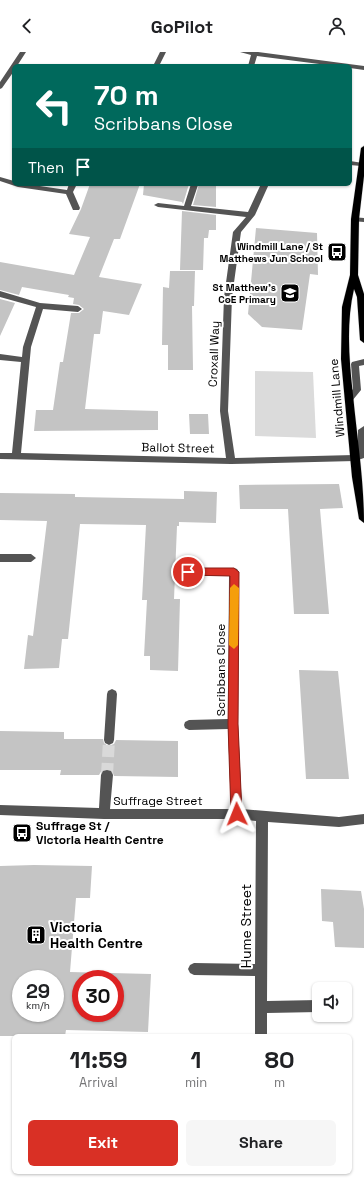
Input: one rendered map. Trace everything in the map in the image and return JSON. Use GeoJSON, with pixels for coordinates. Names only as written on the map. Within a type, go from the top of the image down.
{"type":"FeatureCollection","features":[{"type":"Feature","properties":{"kind":"main road","name":"Windmill Lane"},"geometry":{"type":"LineString","coordinates":[[364,148],[355,219],[354,276],[346,307],[345,358],[355,458],[364,519]]}},
{"type":"Feature","properties":{"kind":"main road","name":"Windmill Lane"},"geometry":{"type":"LineString","coordinates":[[354,276],[361,297],[364,340]]}},
{"type":"Feature","properties":{"kind":"street"},"geometry":{"type":"LineString","coordinates":[[15,64],[23,52]]}},
{"type":"Feature","properties":{"kind":"street"},"geometry":{"type":"LineString","coordinates":[[157,64],[163,52]]}},
{"type":"Feature","properties":{"kind":"street"},"geometry":{"type":"LineString","coordinates":[[243,52],[334,64]]}},
{"type":"Feature","properties":{"kind":"street"},"geometry":{"type":"LineString","coordinates":[[251,64],[254,53]]}},
{"type":"Feature","properties":{"kind":"street"},"geometry":{"type":"LineString","coordinates":[[352,66],[364,68]]}},
{"type":"Feature","properties":{"kind":"street"},"geometry":{"type":"LineString","coordinates":[[0,87],[12,69]]}},
{"type":"Feature","properties":{"kind":"street"},"geometry":{"type":"LineString","coordinates":[[352,163],[361,164]]}},
{"type":"Feature","properties":{"kind":"street"},"geometry":{"type":"LineString","coordinates":[[0,179],[12,183]]}},
{"type":"Feature","properties":{"kind":"street"},"geometry":{"type":"LineString","coordinates":[[25,186],[69,192]]}},
{"type":"Feature","properties":{"kind":"street"},"geometry":{"type":"LineString","coordinates":[[69,192],[72,186]]}},
{"type":"Feature","properties":{"kind":"street"},"geometry":{"type":"LineString","coordinates":[[187,208],[194,186]]}},
{"type":"Feature","properties":{"kind":"street","name":"Croxall Way"},"geometry":{"type":"LineString","coordinates":[[231,461],[224,411],[228,297],[237,232],[251,215],[264,186]]}},
{"type":"Feature","properties":{"kind":"street"},"geometry":{"type":"LineString","coordinates":[[69,192],[76,208]]}},
{"type":"Feature","properties":{"kind":"street"},"geometry":{"type":"LineString","coordinates":[[158,205],[251,215]]}},
{"type":"Feature","properties":{"kind":"street"},"geometry":{"type":"LineString","coordinates":[[355,219],[364,220]]}},
{"type":"Feature","properties":{"kind":"street"},"geometry":{"type":"LineString","coordinates":[[0,294],[40,306],[78,308]]}},
{"type":"Feature","properties":{"kind":"street"},"geometry":{"type":"LineString","coordinates":[[16,457],[27,348],[40,306]]}},
{"type":"Feature","properties":{"kind":"street"},"geometry":{"type":"LineString","coordinates":[[0,357],[26,360]]}},
{"type":"Feature","properties":{"kind":"street"},"geometry":{"type":"LineString","coordinates":[[345,358],[364,361]]}},
{"type":"Feature","properties":{"kind":"street"},"geometry":{"type":"LineString","coordinates":[[349,399],[356,390],[355,364],[364,361]]}},
{"type":"Feature","properties":{"kind":"street"},"geometry":{"type":"LineString","coordinates":[[355,458],[363,455],[362,430],[364,429]]}},
{"type":"Feature","properties":{"kind":"street","name":"Ballot Street"},"geometry":{"type":"LineString","coordinates":[[0,456],[231,461],[355,458],[364,462]]}},
{"type":"Feature","properties":{"kind":"street"},"geometry":{"type":"LineString","coordinates":[[0,558],[31,558]]}},
{"type":"Feature","properties":{"kind":"street","name":"Scribbans Close"},"geometry":{"type":"LineString","coordinates":[[188,572],[234,572],[233,724],[237,814]]}},
{"type":"Feature","properties":{"kind":"street"},"geometry":{"type":"LineString","coordinates":[[109,740],[112,694]]}},
{"type":"Feature","properties":{"kind":"street"},"geometry":{"type":"LineString","coordinates":[[189,725],[233,724]]}},
{"type":"Feature","properties":{"kind":"street"},"geometry":{"type":"LineString","coordinates":[[104,814],[107,776]]}},
{"type":"Feature","properties":{"kind":"street","name":"Suffrage Street"},"geometry":{"type":"LineString","coordinates":[[0,810],[104,814],[237,814],[339,822],[364,819]]}},
{"type":"Feature","properties":{"kind":"street","name":"Hume Street"},"geometry":{"type":"LineString","coordinates":[[261,1034],[262,816]]}},
{"type":"Feature","properties":{"kind":"street"},"geometry":{"type":"LineString","coordinates":[[194,969],[261,970]]}},
{"type":"Feature","properties":{"kind":"street"},"geometry":{"type":"LineString","coordinates":[[261,1007],[312,1006]]}},
{"type":"Feature","properties":{"kind":"shaded area"},"geometry":{"type":"Polygon","coordinates":[[[255,371],[313,372],[316,438],[255,436],[255,371]]]}},
{"type":"Feature","properties":{"kind":"building"},"geometry":{"type":"Polygon","coordinates":[[[89,186],[139,186],[120,239],[114,239],[99,277],[142,284],[129,315],[103,311],[100,334],[94,334],[85,409],[158,411],[158,430],[34,431],[36,410],[53,410],[60,362],[63,362],[71,313],[79,313],[84,309],[79,305],[73,304],[74,298],[68,297],[69,295],[22,287],[19,295],[0,290],[0,262],[74,275],[90,237],[69,234],[81,209],[89,186]]]}},
{"type":"Feature","properties":{"kind":"building"},"geometry":{"type":"Polygon","coordinates":[[[144,186],[188,186],[183,204],[182,202],[143,195],[144,186]]]}},
{"type":"Feature","properties":{"kind":"building"},"geometry":{"type":"Polygon","coordinates":[[[198,186],[216,186],[216,207],[193,205],[198,186]]]}},
{"type":"Feature","properties":{"kind":"building"},"geometry":{"type":"Polygon","coordinates":[[[182,211],[216,215],[216,230],[209,230],[208,238],[204,238],[203,270],[180,270],[182,211]]]}},
{"type":"Feature","properties":{"kind":"building"},"geometry":{"type":"Polygon","coordinates":[[[256,228],[317,233],[318,275],[310,274],[302,330],[262,327],[248,314],[256,228]]]}},
{"type":"Feature","properties":{"kind":"building"},"geometry":{"type":"Polygon","coordinates":[[[170,271],[195,271],[194,306],[192,306],[193,370],[168,370],[168,345],[162,345],[163,287],[169,288],[170,271]]]}},
{"type":"Feature","properties":{"kind":"building"},"geometry":{"type":"Polygon","coordinates":[[[0,299],[15,303],[0,336],[0,299]]]}},
{"type":"Feature","properties":{"kind":"building"},"geometry":{"type":"Polygon","coordinates":[[[189,414],[208,414],[209,434],[190,434],[189,414]]]}},
{"type":"Feature","properties":{"kind":"building"},"geometry":{"type":"Polygon","coordinates":[[[339,484],[343,508],[320,509],[329,614],[294,614],[288,509],[240,509],[239,485],[339,484]]]}},
{"type":"Feature","properties":{"kind":"building"},"geometry":{"type":"Polygon","coordinates":[[[184,491],[217,492],[216,523],[179,522],[179,526],[177,526],[174,599],[180,599],[178,671],[150,670],[150,656],[144,656],[147,600],[142,600],[146,525],[80,524],[68,639],[62,639],[59,668],[24,669],[28,635],[33,636],[47,521],[0,520],[0,493],[75,494],[75,497],[184,499],[184,491]]]}},
{"type":"Feature","properties":{"kind":"building"},"geometry":{"type":"Polygon","coordinates":[[[299,670],[338,671],[349,779],[306,779],[299,670]]]}},
{"type":"Feature","properties":{"kind":"building"},"geometry":{"type":"Polygon","coordinates":[[[0,731],[64,732],[64,739],[103,739],[104,743],[108,746],[114,744],[116,740],[178,741],[178,777],[114,776],[112,770],[107,769],[102,770],[99,775],[60,775],[61,770],[0,770],[0,731]]]}},
{"type":"Feature","properties":{"kind":"building","name":"Victoria Health Centre"},"geometry":{"type":"Polygon","coordinates":[[[0,866],[92,866],[90,898],[76,898],[70,972],[72,972],[72,1022],[124,1022],[124,973],[151,974],[148,1032],[66,1030],[65,1034],[12,1034],[12,1036],[0,1036],[0,866]]]}},
{"type":"Feature","properties":{"kind":"building"},"geometry":{"type":"Polygon","coordinates":[[[321,889],[361,891],[364,909],[364,948],[335,947],[333,922],[322,921],[321,889]]]}},
{"type":"Feature","properties":{"kind":"tunnel"},"geometry":{"type":"LineString","coordinates":[[107,775],[109,740]]}},
{"type":"Feature","properties":{"kind":"slow traffic"},"geometry":{"type":"LineString","coordinates":[[234,588],[234,645]]}},
{"type":"Feature","properties":{"kind":"place","name":"Windmill Lane / St Matthews Jun School"},"geometry":{"type":"Point","coordinates":[337,252]}},
{"type":"Feature","properties":{"kind":"place","name":"St Matthew's CoE Primary"},"geometry":{"type":"Point","coordinates":[290,293]}},
{"type":"Feature","properties":{"kind":"place","name":"Suffrage St / Victoria Health Centre"},"geometry":{"type":"Point","coordinates":[22,833]}},
{"type":"Feature","properties":{"kind":"place","name":"Victoria Health Centre"},"geometry":{"type":"Point","coordinates":[36,935]}},
{"type":"Feature","properties":{"kind":"route"},"geometry":{"type":"LineString","coordinates":[[188,572],[234,572],[233,724],[237,814]]}}]}
